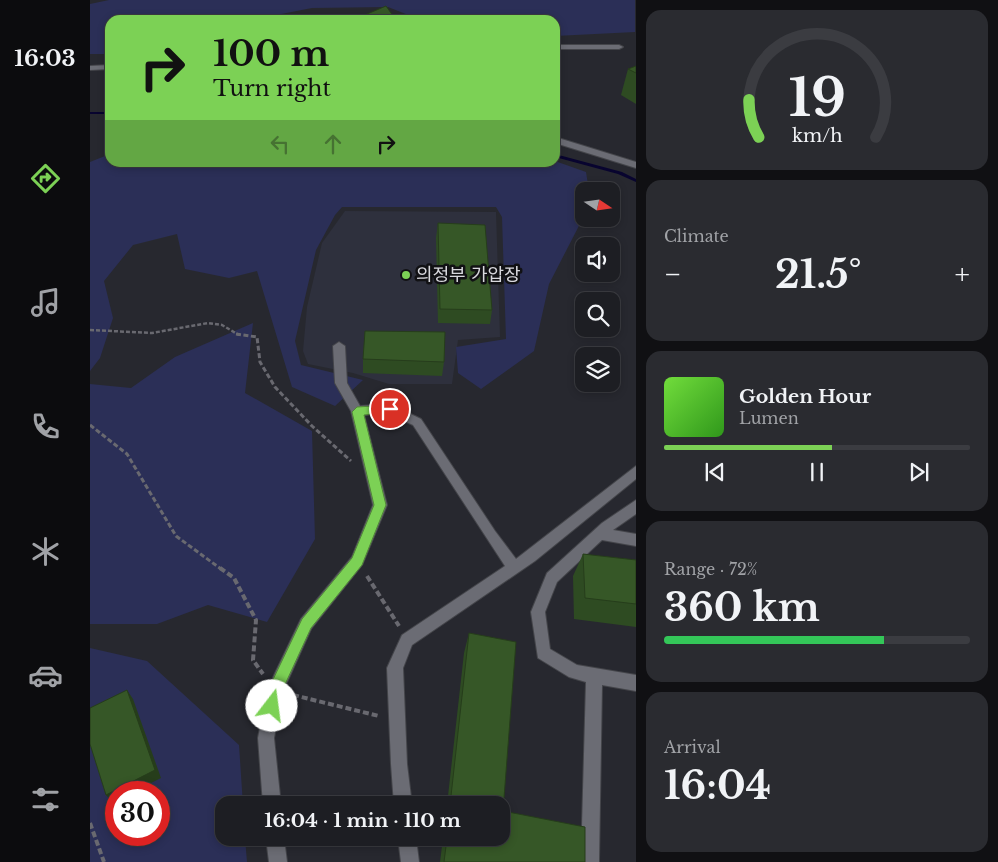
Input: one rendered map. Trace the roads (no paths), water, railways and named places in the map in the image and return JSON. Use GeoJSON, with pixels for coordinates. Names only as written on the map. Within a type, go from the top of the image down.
{"type":"FeatureCollection","features":[{"type":"Feature","properties":{"kind":"street"},"geometry":{"type":"LineString","coordinates":[[560,47],[619,47]]}},
{"type":"Feature","properties":{"kind":"street"},"geometry":{"type":"LineString","coordinates":[[90,68],[105,67]]}},
{"type":"Feature","properties":{"kind":"street"},"geometry":{"type":"LineString","coordinates":[[560,142],[636,165]]}},
{"type":"Feature","properties":{"kind":"street"},"geometry":{"type":"LineString","coordinates":[[271,796],[266,738],[275,690],[306,624],[357,561],[380,505],[357,412],[341,383],[339,346]]}},
{"type":"Feature","properties":{"kind":"street"},"geometry":{"type":"LineString","coordinates":[[357,412],[390,409],[417,422],[490,535],[514,568]]}},
{"type":"Feature","properties":{"kind":"street"},"geometry":{"type":"LineString","coordinates":[[403,796],[396,721],[394,668],[408,640],[514,568],[636,471]]}},
{"type":"Feature","properties":{"kind":"street"},"geometry":{"type":"LineString","coordinates":[[636,506],[599,534],[552,578],[538,612],[543,653],[574,672],[636,683]]}},
{"type":"Feature","properties":{"kind":"street"},"geometry":{"type":"LineString","coordinates":[[599,534],[636,540]]}},
{"type":"Feature","properties":{"kind":"street"},"geometry":{"type":"LineString","coordinates":[[590,862],[594,676]]}},
{"type":"Feature","properties":{"kind":"street"},"geometry":{"type":"LineString","coordinates":[[276,846],[278,862]]}},
{"type":"Feature","properties":{"kind":"street"},"geometry":{"type":"LineString","coordinates":[[408,846],[410,862]]}},
{"type":"Feature","properties":{"kind":"waterway"},"geometry":{"type":"LineString","coordinates":[[90,113],[105,113]]}},
{"type":"Feature","properties":{"kind":"waterway"},"geometry":{"type":"LineString","coordinates":[[560,156],[620,173],[636,181]]}},
{"type":"Feature","properties":{"kind":"place","name":"의정부 가압장"},"geometry":{"type":"Point","coordinates":[406,275]}}]}
